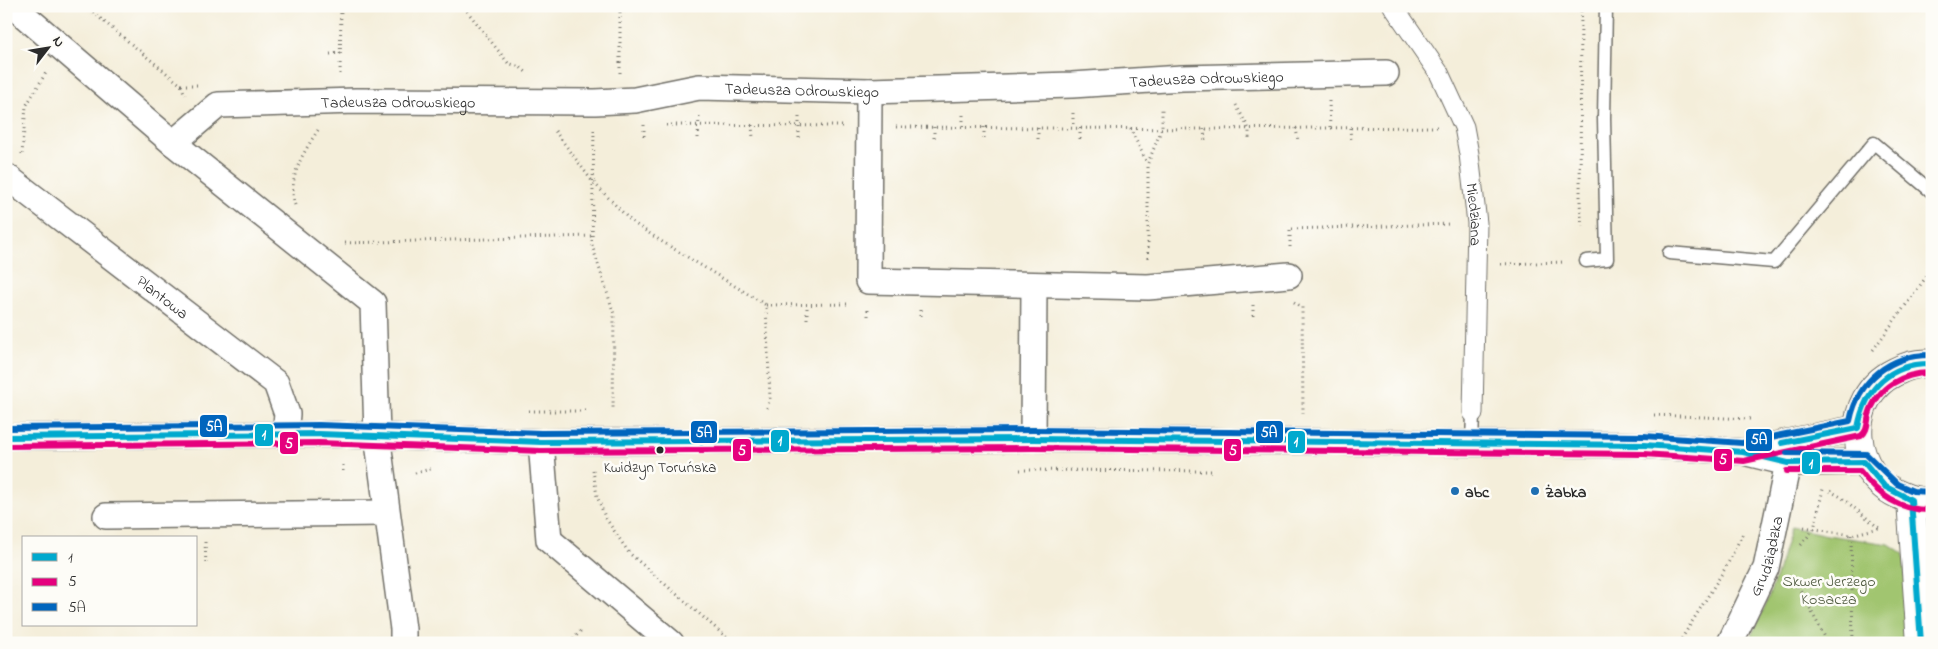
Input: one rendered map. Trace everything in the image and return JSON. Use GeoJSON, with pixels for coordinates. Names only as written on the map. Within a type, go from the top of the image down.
{"type":"FeatureCollection","features":[{"type":"Feature","properties":{"kind":"street"},"geometry":{"type":"LineString","coordinates":[[13,6],[173,143],[373,303],[377,435],[403,629],[402,643]]}},
{"type":"Feature","properties":{"kind":"street","name":"Miedziana"},"geometry":{"type":"LineString","coordinates":[[1393,6],[1439,73],[1464,127],[1477,223],[1473,413]]}},
{"type":"Feature","properties":{"kind":"street","name":"Tadeusza Odrowskiego"},"geometry":{"type":"LineString","coordinates":[[198,122],[218,105],[356,101],[595,102],[635,100],[699,87],[869,91],[1072,85],[1161,79],[1386,73]]}},
{"type":"Feature","properties":{"kind":"street"},"geometry":{"type":"LineString","coordinates":[[869,91],[868,281],[1148,287],[1289,275]]}},
{"type":"Feature","properties":{"kind":"street"},"geometry":{"type":"LineString","coordinates":[[173,143],[198,122]]}},
{"type":"Feature","properties":{"kind":"street","name":"Plantowa"},"geometry":{"type":"LineString","coordinates":[[7,177],[276,383],[288,414],[285,436]]}},
{"type":"Feature","properties":{"kind":"street"},"geometry":{"type":"LineString","coordinates":[[1033,439],[1034,285]]}},
{"type":"Feature","properties":{"kind":"street"},"geometry":{"type":"LineString","coordinates":[[1921,643],[1922,500],[1892,492],[1876,479],[1864,462],[1859,446],[1858,428],[1862,408],[1877,385],[1887,376],[1905,366],[1930,358]]}},
{"type":"Feature","properties":{"kind":"street"},"geometry":{"type":"LineString","coordinates":[[1742,452],[1858,428]]}},
{"type":"Feature","properties":{"kind":"street"},"geometry":{"type":"LineString","coordinates":[[6,437],[377,435],[541,442],[1033,439],[1644,444],[1742,452],[1788,462],[1864,462]]}},
{"type":"Feature","properties":{"kind":"street"},"geometry":{"type":"LineString","coordinates":[[541,442],[549,540],[671,643]]}},
{"type":"Feature","properties":{"kind":"street","name":"Grudziądzka"},"geometry":{"type":"LineString","coordinates":[[1730,643],[1766,568],[1788,462]]}},
{"type":"Feature","properties":{"kind":"street"},"geometry":{"type":"LineString","coordinates":[[106,516],[386,513]]}},
{"type":"Feature","properties":{"kind":"lane"},"geometry":{"type":"LineString","coordinates":[[1586,261],[1607,260],[1604,118],[1606,6]]}},
{"type":"Feature","properties":{"kind":"lane"},"geometry":{"type":"LineString","coordinates":[[1669,253],[1774,262],[1874,143],[1932,192]]}},
{"type":"Feature","properties":{"kind":"lane","name":"Miedziana"},"geometry":{"type":"LineString","coordinates":[[1472,443],[1473,413]]}},
{"type":"Feature","properties":{"kind":"path"},"geometry":{"type":"LineString","coordinates":[[85,6],[181,85],[198,122]]}},
{"type":"Feature","properties":{"kind":"path"},"geometry":{"type":"LineString","coordinates":[[338,79],[340,75],[341,6]]}},
{"type":"Feature","properties":{"kind":"path"},"geometry":{"type":"LineString","coordinates":[[467,6],[467,11],[508,64],[520,67],[539,86],[538,102],[551,126],[592,181],[632,222],[766,305],[859,304]]}},
{"type":"Feature","properties":{"kind":"path"},"geometry":{"type":"LineString","coordinates":[[620,6],[620,79]]}},
{"type":"Feature","properties":{"kind":"path"},"geometry":{"type":"LineString","coordinates":[[7,177],[22,160],[26,106],[44,74],[66,50]]}},
{"type":"Feature","properties":{"kind":"path"},"geometry":{"type":"LineString","coordinates":[[330,54],[340,53]]}},
{"type":"Feature","properties":{"kind":"path"},"geometry":{"type":"LineString","coordinates":[[1230,77],[1231,95],[1249,129],[1249,141]]}},
{"type":"Feature","properties":{"kind":"path"},"geometry":{"type":"LineString","coordinates":[[1148,287],[1148,163],[1162,128],[1161,79]]}},
{"type":"Feature","properties":{"kind":"path"},"geometry":{"type":"LineString","coordinates":[[181,85],[200,85]]}},
{"type":"Feature","properties":{"kind":"path"},"geometry":{"type":"LineString","coordinates":[[595,102],[592,245],[614,314],[613,411]]}},
{"type":"Feature","properties":{"kind":"path"},"geometry":{"type":"LineString","coordinates":[[634,124],[653,124]]}},
{"type":"Feature","properties":{"kind":"path"},"geometry":{"type":"LineString","coordinates":[[644,124],[644,137]]}},
{"type":"Feature","properties":{"kind":"path"},"geometry":{"type":"LineString","coordinates":[[290,205],[297,212],[293,196],[295,175],[305,150],[321,125]]}},
{"type":"Feature","properties":{"kind":"path"},"geometry":{"type":"LineString","coordinates":[[662,125],[1204,129],[1464,127]]}},
{"type":"Feature","properties":{"kind":"path"},"geometry":{"type":"LineString","coordinates":[[752,125],[752,138]]}},
{"type":"Feature","properties":{"kind":"path"},"geometry":{"type":"LineString","coordinates":[[934,127],[934,140]]}},
{"type":"Feature","properties":{"kind":"path"},"geometry":{"type":"LineString","coordinates":[[984,127],[984,140]]}},
{"type":"Feature","properties":{"kind":"path"},"geometry":{"type":"LineString","coordinates":[[1038,128],[1038,140]]}},
{"type":"Feature","properties":{"kind":"path"},"geometry":{"type":"LineString","coordinates":[[1080,128],[1080,141]]}},
{"type":"Feature","properties":{"kind":"path"},"geometry":{"type":"LineString","coordinates":[[1130,128],[1148,163]]}},
{"type":"Feature","properties":{"kind":"path"},"geometry":{"type":"LineString","coordinates":[[1296,128],[1298,141]]}},
{"type":"Feature","properties":{"kind":"path"},"geometry":{"type":"LineString","coordinates":[[1350,128],[1351,140]]}},
{"type":"Feature","properties":{"kind":"path"},"geometry":{"type":"LineString","coordinates":[[1204,129],[1205,141]]}},
{"type":"Feature","properties":{"kind":"path"},"geometry":{"type":"LineString","coordinates":[[1303,413],[1302,307],[1288,299],[1290,230],[1477,223]]}},
{"type":"Feature","properties":{"kind":"path"},"geometry":{"type":"LineString","coordinates":[[342,244],[592,236]]}},
{"type":"Feature","properties":{"kind":"path"},"geometry":{"type":"LineString","coordinates":[[1477,264],[1586,261]]}},
{"type":"Feature","properties":{"kind":"path"},"geometry":{"type":"LineString","coordinates":[[1871,352],[1932,269]]}},
{"type":"Feature","properties":{"kind":"path"},"geometry":{"type":"LineString","coordinates":[[766,305],[770,399],[766,411]]}},
{"type":"Feature","properties":{"kind":"path"},"geometry":{"type":"LineString","coordinates":[[807,305],[807,319]]}},
{"type":"Feature","properties":{"kind":"path"},"geometry":{"type":"LineString","coordinates":[[593,467],[597,496],[605,517],[629,553],[733,643]]}},
{"type":"Feature","properties":{"kind":"path"},"geometry":{"type":"LineString","coordinates":[[1777,520],[1851,535],[1879,528],[1842,497],[1823,488]]}},
{"type":"Feature","properties":{"kind":"path"},"geometry":{"type":"LineString","coordinates":[[1679,643],[1726,567],[1744,532]]}},
{"type":"Feature","properties":{"kind":"path"},"geometry":{"type":"LineString","coordinates":[[1851,535],[1853,643]]}},
{"type":"Feature","properties":{"kind":"path"},"geometry":{"type":"LineString","coordinates":[[205,538],[206,566]]}},
{"type":"Feature","properties":{"kind":"path"},"geometry":{"type":"LineString","coordinates":[[1790,579],[1796,582],[1828,643]]}},
{"type":"Feature","properties":{"kind":"path"},"geometry":{"type":"LineString","coordinates":[[570,643],[583,628]]}},
{"type":"Feature","properties":{"kind":"green space","name":"Skwer Jerzego Kosacza"},"geometry":{"type":"Polygon","coordinates":[[[1791,527],[1827,535],[1889,544],[1904,554],[1909,643],[1747,643],[1767,601],[1791,527]]]}},
{"type":"Feature","properties":{"kind":"transit line","name":"5A"},"geometry":{"type":"LineString","coordinates":[[6,428],[319,425],[541,433],[1033,430],[1644,436],[1742,443],[1850,421],[1860,393],[1879,372],[1903,359],[1932,355]]}},
{"type":"Feature","properties":{"kind":"transit line","name":"1"},"geometry":{"type":"LineString","coordinates":[[1782,443],[1858,428],[1861,414],[1867,401],[1873,390],[1882,381],[1892,373],[1904,368],[1932,364]]}},
{"type":"Feature","properties":{"kind":"transit line","name":"5"},"geometry":{"type":"LineString","coordinates":[[6,446],[319,443],[541,451],[1033,448],[1644,454],[1744,461],[1861,436],[1866,429],[1873,405],[1885,389],[1902,378],[1922,373],[1932,373]]}},
{"type":"Feature","properties":{"kind":"transit line","name":"1"},"geometry":{"type":"LineString","coordinates":[[6,437],[319,434],[541,442],[1033,439],[1644,445],[1743,452],[1788,463],[1864,462],[1884,486],[1911,500],[1921,643]]}},
{"type":"Feature","properties":{"kind":"transit line","name":"5A"},"geometry":{"type":"LineString","coordinates":[[1787,453],[1866,454],[1897,484],[1913,491],[1932,492]]}},
{"type":"Feature","properties":{"kind":"transit line","name":"5"},"geometry":{"type":"LineString","coordinates":[[1787,471],[1860,471],[1874,487],[1891,500],[1910,508],[1932,510]]}},
{"type":"Feature","properties":{"kind":"place","name":"Kwidzyn Toruńska"},"geometry":{"type":"Point","coordinates":[660,450]}},
{"type":"Feature","properties":{"kind":"place","name":"abc"},"geometry":{"type":"Point","coordinates":[1455,491]}},
{"type":"Feature","properties":{"kind":"place","name":"Żabka"},"geometry":{"type":"Point","coordinates":[1535,491]}}]}
